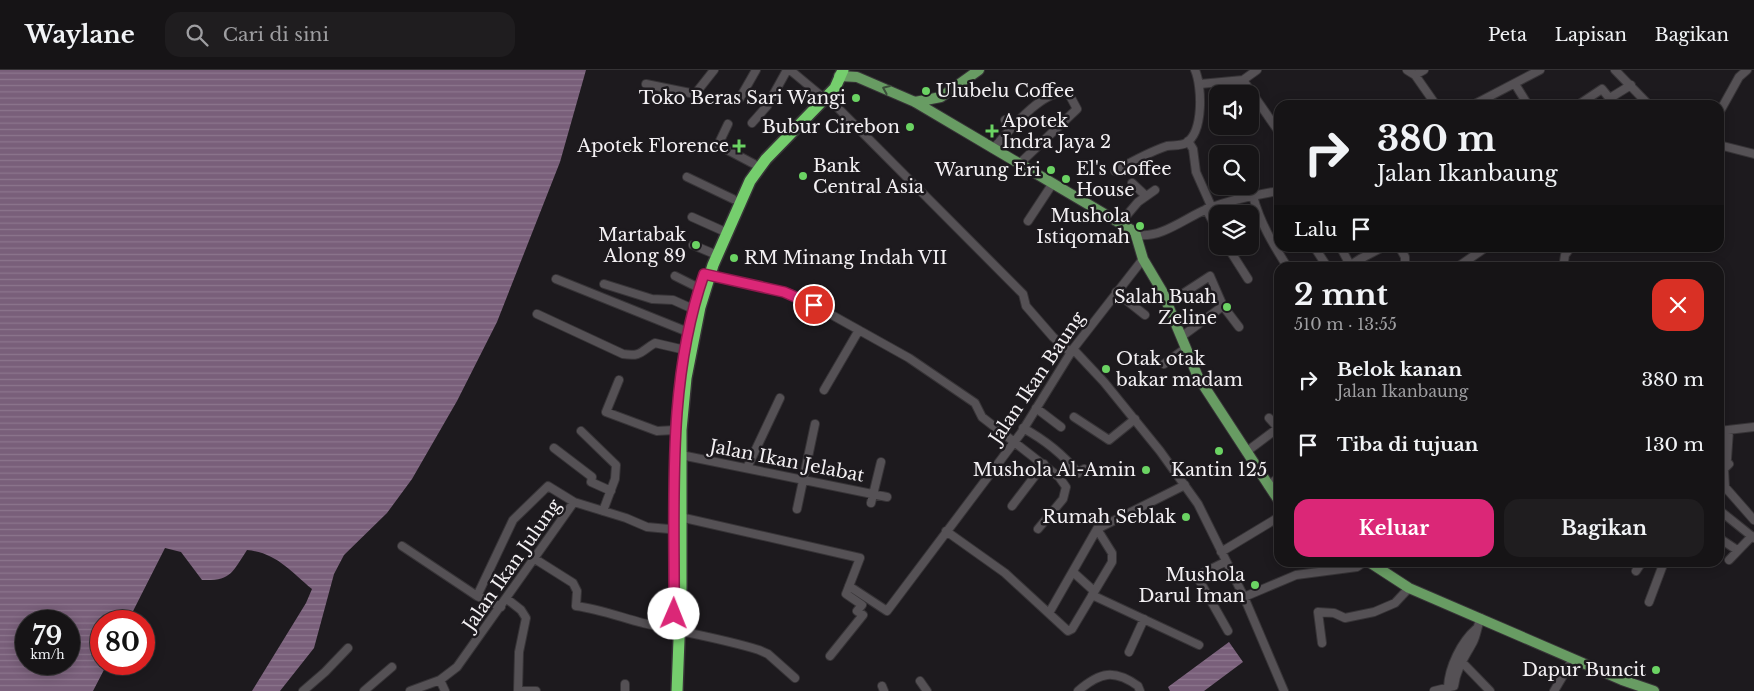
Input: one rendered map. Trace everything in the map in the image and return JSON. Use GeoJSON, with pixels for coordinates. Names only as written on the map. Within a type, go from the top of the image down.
{"type":"FeatureCollection","features":[{"type":"Feature","properties":{"kind":"highway"},"geometry":{"type":"LineString","coordinates":[[678,691],[678,469],[681,455],[681,430],[686,378],[712,253],[733,199],[754,164],[823,95],[835,88],[840,75]]}},
{"type":"Feature","properties":{"kind":"highway"},"geometry":{"type":"LineString","coordinates":[[678,530],[680,517],[675,430],[688,332],[692,309],[699,288],[707,275],[750,181],[766,159],[823,95]]}},
{"type":"Feature","properties":{"kind":"highway"},"geometry":{"type":"LineString","coordinates":[[672,691],[677,629]]}},
{"type":"Feature","properties":{"kind":"main road"},"geometry":{"type":"LineString","coordinates":[[915,102],[941,97],[979,70]]}},
{"type":"Feature","properties":{"kind":"main road"},"geometry":{"type":"LineString","coordinates":[[840,75],[854,74],[915,102],[1121,222],[1138,235],[1143,259],[1167,304],[1198,377],[1274,494]]}},
{"type":"Feature","properties":{"kind":"main road"},"geometry":{"type":"LineString","coordinates":[[938,116],[936,107],[941,97]]}},
{"type":"Feature","properties":{"kind":"main road"},"geometry":{"type":"LineString","coordinates":[[1376,567],[1409,588],[1622,680],[1654,691]]}},
{"type":"Feature","properties":{"kind":"street"},"geometry":{"type":"LineString","coordinates":[[646,84],[695,94],[714,70]]}},
{"type":"Feature","properties":{"kind":"street"},"geometry":{"type":"LineString","coordinates":[[740,98],[756,70]]}},
{"type":"Feature","properties":{"kind":"street"},"geometry":{"type":"LineString","coordinates":[[752,122],[768,106],[788,70],[823,95],[1023,294],[1026,306],[1052,337],[1072,351],[1135,420],[1198,504],[1244,597],[1284,691]]}},
{"type":"Feature","properties":{"kind":"street"},"geometry":{"type":"LineString","coordinates":[[1138,235],[1146,236],[1155,233],[1209,209],[1196,172],[1191,137],[1200,108],[1200,84],[1195,70]]}},
{"type":"Feature","properties":{"kind":"street"},"geometry":{"type":"LineString","coordinates":[[1200,84],[1242,80],[1257,70]]}},
{"type":"Feature","properties":{"kind":"street"},"geometry":{"type":"LineString","coordinates":[[1407,70],[1415,75],[1432,100]]}},
{"type":"Feature","properties":{"kind":"street"},"geometry":{"type":"LineString","coordinates":[[1415,75],[1424,70]]}},
{"type":"Feature","properties":{"kind":"street"},"geometry":{"type":"LineString","coordinates":[[1484,100],[1540,70]]}},
{"type":"Feature","properties":{"kind":"street"},"geometry":{"type":"LineString","coordinates":[[1615,70],[1644,100]]}},
{"type":"Feature","properties":{"kind":"street"},"geometry":{"type":"LineString","coordinates":[[1724,104],[1740,77],[1747,70]]}},
{"type":"Feature","properties":{"kind":"street"},"geometry":{"type":"LineString","coordinates":[[1242,80],[1274,124]]}},
{"type":"Feature","properties":{"kind":"street"},"geometry":{"type":"LineString","coordinates":[[1515,84],[1525,100]]}},
{"type":"Feature","properties":{"kind":"street"},"geometry":{"type":"LineString","coordinates":[[1585,100],[1601,89],[1610,98],[1631,85]]}},
{"type":"Feature","properties":{"kind":"street"},"geometry":{"type":"LineString","coordinates":[[993,149],[1013,126],[1043,99],[1067,93],[1077,107],[1019,164]]}},
{"type":"Feature","properties":{"kind":"street"},"geometry":{"type":"LineString","coordinates":[[1005,120],[1013,126]]}},
{"type":"Feature","properties":{"kind":"street"},"geometry":{"type":"LineString","coordinates":[[728,124],[718,145],[754,164]]}},
{"type":"Feature","properties":{"kind":"street"},"geometry":{"type":"LineString","coordinates":[[1115,171],[1166,146],[1191,137]]}},
{"type":"Feature","properties":{"kind":"street"},"geometry":{"type":"LineString","coordinates":[[1724,146],[1754,154]]}},
{"type":"Feature","properties":{"kind":"street"},"geometry":{"type":"LineString","coordinates":[[687,177],[733,199]]}},
{"type":"Feature","properties":{"kind":"street"},"geometry":{"type":"LineString","coordinates":[[1028,222],[1053,183]]}},
{"type":"Feature","properties":{"kind":"street"},"geometry":{"type":"LineString","coordinates":[[1132,183],[1146,196]]}},
{"type":"Feature","properties":{"kind":"street"},"geometry":{"type":"LineString","coordinates":[[1121,222],[1138,202],[1155,190]]}},
{"type":"Feature","properties":{"kind":"street"},"geometry":{"type":"LineString","coordinates":[[1223,205],[1274,192]]}},
{"type":"Feature","properties":{"kind":"street"},"geometry":{"type":"LineString","coordinates":[[1253,196],[1267,236],[1274,247]]}},
{"type":"Feature","properties":{"kind":"street"},"geometry":{"type":"LineString","coordinates":[[692,217],[721,230]]}},
{"type":"Feature","properties":{"kind":"street"},"geometry":{"type":"LineString","coordinates":[[693,246],[712,253]]}},
{"type":"Feature","properties":{"kind":"street"},"geometry":{"type":"LineString","coordinates":[[1355,262],[1373,252]]}},
{"type":"Feature","properties":{"kind":"street"},"geometry":{"type":"LineString","coordinates":[[1465,262],[1479,252]]}},
{"type":"Feature","properties":{"kind":"street"},"geometry":{"type":"LineString","coordinates":[[1233,255],[1248,279]]}},
{"type":"Feature","properties":{"kind":"street","name":"Jalan Ikan Baung"},"geometry":{"type":"LineString","coordinates":[[849,586],[887,611],[1023,428],[1072,351],[1143,259]]}},
{"type":"Feature","properties":{"kind":"street"},"geometry":{"type":"LineString","coordinates":[[707,275],[784,292],[909,358],[975,403],[982,418],[1060,477],[1066,490],[1063,499],[1038,529]]}},
{"type":"Feature","properties":{"kind":"street"},"geometry":{"type":"LineString","coordinates":[[675,276],[699,288]]}},
{"type":"Feature","properties":{"kind":"street"},"geometry":{"type":"LineString","coordinates":[[1167,304],[1210,276],[1223,306],[1239,327]]}},
{"type":"Feature","properties":{"kind":"street"},"geometry":{"type":"LineString","coordinates":[[556,279],[688,332]]}},
{"type":"Feature","properties":{"kind":"street"},"geometry":{"type":"LineString","coordinates":[[604,284],[652,299],[673,300],[692,309]]}},
{"type":"Feature","properties":{"kind":"street"},"geometry":{"type":"LineString","coordinates":[[1116,292],[1145,315]]}},
{"type":"Feature","properties":{"kind":"street"},"geometry":{"type":"LineString","coordinates":[[1181,337],[1223,306]]}},
{"type":"Feature","properties":{"kind":"street"},"geometry":{"type":"LineString","coordinates":[[536,314],[622,354],[632,356],[643,353],[655,343],[685,350]]}},
{"type":"Feature","properties":{"kind":"street"},"geometry":{"type":"LineString","coordinates":[[824,390],[859,330]]}},
{"type":"Feature","properties":{"kind":"street"},"geometry":{"type":"LineString","coordinates":[[1164,364],[1186,348]]}},
{"type":"Feature","properties":{"kind":"street"},"geometry":{"type":"LineString","coordinates":[[619,380],[606,412],[657,432],[675,430]]}},
{"type":"Feature","properties":{"kind":"street"},"geometry":{"type":"LineString","coordinates":[[747,468],[780,398]]}},
{"type":"Feature","properties":{"kind":"street"},"geometry":{"type":"LineString","coordinates":[[1036,408],[1061,427]]}},
{"type":"Feature","properties":{"kind":"street"},"geometry":{"type":"LineString","coordinates":[[1074,417],[1109,440],[1135,420]]}},
{"type":"Feature","properties":{"kind":"street"},"geometry":{"type":"LineString","coordinates":[[1269,418],[1274,424]]}},
{"type":"Feature","properties":{"kind":"street"},"geometry":{"type":"LineString","coordinates":[[797,509],[815,424]]}},
{"type":"Feature","properties":{"kind":"street"},"geometry":{"type":"LineString","coordinates":[[1724,430],[1754,427]]}},
{"type":"Feature","properties":{"kind":"street"},"geometry":{"type":"LineString","coordinates":[[1023,428],[1042,438],[1066,458],[1078,473],[1084,469]]}},
{"type":"Feature","properties":{"kind":"street"},"geometry":{"type":"LineString","coordinates":[[581,431],[616,464],[617,469],[611,491],[603,511]]}},
{"type":"Feature","properties":{"kind":"street"},"geometry":{"type":"LineString","coordinates":[[1246,452],[1274,431]]}},
{"type":"Feature","properties":{"kind":"street"},"geometry":{"type":"LineString","coordinates":[[554,448],[592,477],[591,482],[611,491]]}},
{"type":"Feature","properties":{"kind":"street","name":"Jalan Ikan Jelabat"},"geometry":{"type":"LineString","coordinates":[[681,455],[888,497]]}},
{"type":"Feature","properties":{"kind":"street"},"geometry":{"type":"LineString","coordinates":[[871,503],[881,462]]}},
{"type":"Feature","properties":{"kind":"street"},"geometry":{"type":"LineString","coordinates":[[1012,506],[1044,464]]}},
{"type":"Feature","properties":{"kind":"street"},"geometry":{"type":"LineString","coordinates":[[1724,479],[1725,487],[1754,520]]}},
{"type":"Feature","properties":{"kind":"street"},"geometry":{"type":"LineString","coordinates":[[1268,486],[1274,481]]}},
{"type":"Feature","properties":{"kind":"street"},"geometry":{"type":"LineString","coordinates":[[1050,613],[1098,529],[1185,485]]}},
{"type":"Feature","properties":{"kind":"street"},"geometry":{"type":"LineString","coordinates":[[476,596],[513,520],[548,486],[574,502]]}},
{"type":"Feature","properties":{"kind":"street","name":"Jalan Ikan Julung"},"geometry":{"type":"LineString","coordinates":[[410,691],[440,680],[457,667],[574,502],[647,527],[678,530]]}},
{"type":"Feature","properties":{"kind":"street"},"geometry":{"type":"LineString","coordinates":[[1724,514],[1753,537],[1737,550],[1729,560]]}},
{"type":"Feature","properties":{"kind":"street"},"geometry":{"type":"LineString","coordinates":[[680,517],[860,558],[846,594],[862,605],[857,611],[863,615],[830,656]]}},
{"type":"Feature","properties":{"kind":"street"},"geometry":{"type":"LineString","coordinates":[[1221,552],[1274,521]]}},
{"type":"Feature","properties":{"kind":"street"},"geometry":{"type":"LineString","coordinates":[[946,531],[1005,573],[1064,628],[1071,630],[1112,558],[1098,529]]}},
{"type":"Feature","properties":{"kind":"street"},"geometry":{"type":"LineString","coordinates":[[1724,541],[1737,550]]}},
{"type":"Feature","properties":{"kind":"street"},"geometry":{"type":"LineString","coordinates":[[402,546],[476,596],[501,607]]}},
{"type":"Feature","properties":{"kind":"street"},"geometry":{"type":"LineString","coordinates":[[535,559],[573,583],[577,591],[576,606],[588,606],[645,624],[677,629],[758,650],[773,658],[795,678]]}},
{"type":"Feature","properties":{"kind":"street"},"geometry":{"type":"LineString","coordinates":[[1226,562],[1201,574],[1198,578],[1228,631]]}},
{"type":"Feature","properties":{"kind":"street"},"geometry":{"type":"LineString","coordinates":[[1244,597],[1296,575],[1357,567]]}},
{"type":"Feature","properties":{"kind":"street"},"geometry":{"type":"LineString","coordinates":[[1636,571],[1639,567]]}},
{"type":"Feature","properties":{"kind":"street"},"geometry":{"type":"LineString","coordinates":[[1649,602],[1662,567]]}},
{"type":"Feature","properties":{"kind":"street"},"geometry":{"type":"LineString","coordinates":[[1073,572],[1093,593],[1199,645]]}},
{"type":"Feature","properties":{"kind":"street"},"geometry":{"type":"LineString","coordinates":[[1322,643],[1318,612],[1334,613],[1345,618],[1374,612],[1395,603],[1409,588]]}},
{"type":"Feature","properties":{"kind":"street"},"geometry":{"type":"LineString","coordinates":[[507,599],[521,610],[526,618],[519,652],[519,691],[536,691]]}},
{"type":"Feature","properties":{"kind":"street"},"geometry":{"type":"LineString","coordinates":[[1434,691],[1454,686],[1459,660],[1475,639],[1476,629],[1481,618]]}},
{"type":"Feature","properties":{"kind":"street"},"geometry":{"type":"LineString","coordinates":[[1129,652],[1144,619]]}},
{"type":"Feature","properties":{"kind":"street"},"geometry":{"type":"LineString","coordinates":[[303,691],[348,648]]}},
{"type":"Feature","properties":{"kind":"street"},"geometry":{"type":"LineString","coordinates":[[1554,691],[1573,658]]}},
{"type":"Feature","properties":{"kind":"street"},"geometry":{"type":"LineString","coordinates":[[1459,660],[1490,691]]}},
{"type":"Feature","properties":{"kind":"street"},"geometry":{"type":"LineString","coordinates":[[364,691],[392,667]]}},
{"type":"Feature","properties":{"kind":"street"},"geometry":{"type":"LineString","coordinates":[[1078,691],[1098,678],[1113,673],[1130,680],[1138,686],[1140,691]]}},
{"type":"Feature","properties":{"kind":"street"},"geometry":{"type":"LineString","coordinates":[[440,680],[445,691]]}},
{"type":"Feature","properties":{"kind":"street"},"geometry":{"type":"LineString","coordinates":[[920,681],[927,691]]}},
{"type":"Feature","properties":{"kind":"shaded area"},"geometry":{"type":"Polygon","coordinates":[[[0,70],[586,70],[560,162],[497,322],[457,401],[412,479],[387,513],[344,555],[334,574],[314,648],[280,691],[252,691],[306,603],[312,589],[275,559],[258,552],[247,550],[234,570],[225,577],[202,580],[181,552],[165,548],[134,610],[90,610],[90,675],[101,675],[93,691],[0,691],[0,70]]]}},
{"type":"Feature","properties":{"kind":"shaded area"},"geometry":{"type":"Polygon","coordinates":[[[1229,642],[1243,662],[1204,691],[1170,691],[1168,687],[1229,642]]]}},
{"type":"Feature","properties":{"kind":"place","name":"Ulubelu Coffee"},"geometry":{"type":"Point","coordinates":[926,91]}},
{"type":"Feature","properties":{"kind":"place","name":"Toko Beras Sari Wangi"},"geometry":{"type":"Point","coordinates":[856,98]}},
{"type":"Feature","properties":{"kind":"place","name":"Bubur Cirebon"},"geometry":{"type":"Point","coordinates":[910,127]}},
{"type":"Feature","properties":{"kind":"place","name":"Apotek Indra Jaya 2"},"geometry":{"type":"Point","coordinates":[992,131]}},
{"type":"Feature","properties":{"kind":"place","name":"Apotek Florence"},"geometry":{"type":"Point","coordinates":[739,146]}},
{"type":"Feature","properties":{"kind":"place","name":"Warung Eri"},"geometry":{"type":"Point","coordinates":[1051,170]}},
{"type":"Feature","properties":{"kind":"place","name":"Bank Central Asia"},"geometry":{"type":"Point","coordinates":[803,176]}},
{"type":"Feature","properties":{"kind":"place","name":"El's Coffee House"},"geometry":{"type":"Point","coordinates":[1066,179]}},
{"type":"Feature","properties":{"kind":"place","name":"Mushola Istiqomah"},"geometry":{"type":"Point","coordinates":[1140,226]}},
{"type":"Feature","properties":{"kind":"place","name":"Martabak Along 89"},"geometry":{"type":"Point","coordinates":[696,245]}},
{"type":"Feature","properties":{"kind":"place","name":"RM Minang Indah VII"},"geometry":{"type":"Point","coordinates":[734,258]}},
{"type":"Feature","properties":{"kind":"place","name":"Salah Buah Zeline"},"geometry":{"type":"Point","coordinates":[1227,307]}},
{"type":"Feature","properties":{"kind":"place","name":"Otak otak bakar madam"},"geometry":{"type":"Point","coordinates":[1106,369]}},
{"type":"Feature","properties":{"kind":"place","name":"Kantin 125"},"geometry":{"type":"Point","coordinates":[1219,451]}},
{"type":"Feature","properties":{"kind":"place","name":"Mushola Al-Amin"},"geometry":{"type":"Point","coordinates":[1146,470]}},
{"type":"Feature","properties":{"kind":"place","name":"Rumah Seblak"},"geometry":{"type":"Point","coordinates":[1186,517]}},
{"type":"Feature","properties":{"kind":"place","name":"Mushola Darul Iman"},"geometry":{"type":"Point","coordinates":[1255,585]}},
{"type":"Feature","properties":{"kind":"place","name":"Dapur Buncit"},"geometry":{"type":"Point","coordinates":[1656,670]}},
{"type":"Feature","properties":{"kind":"route"},"geometry":{"type":"LineString","coordinates":[[674,614],[675,430],[680,378],[691,314],[704,274],[716,279],[784,292],[814,305]]}}]}
